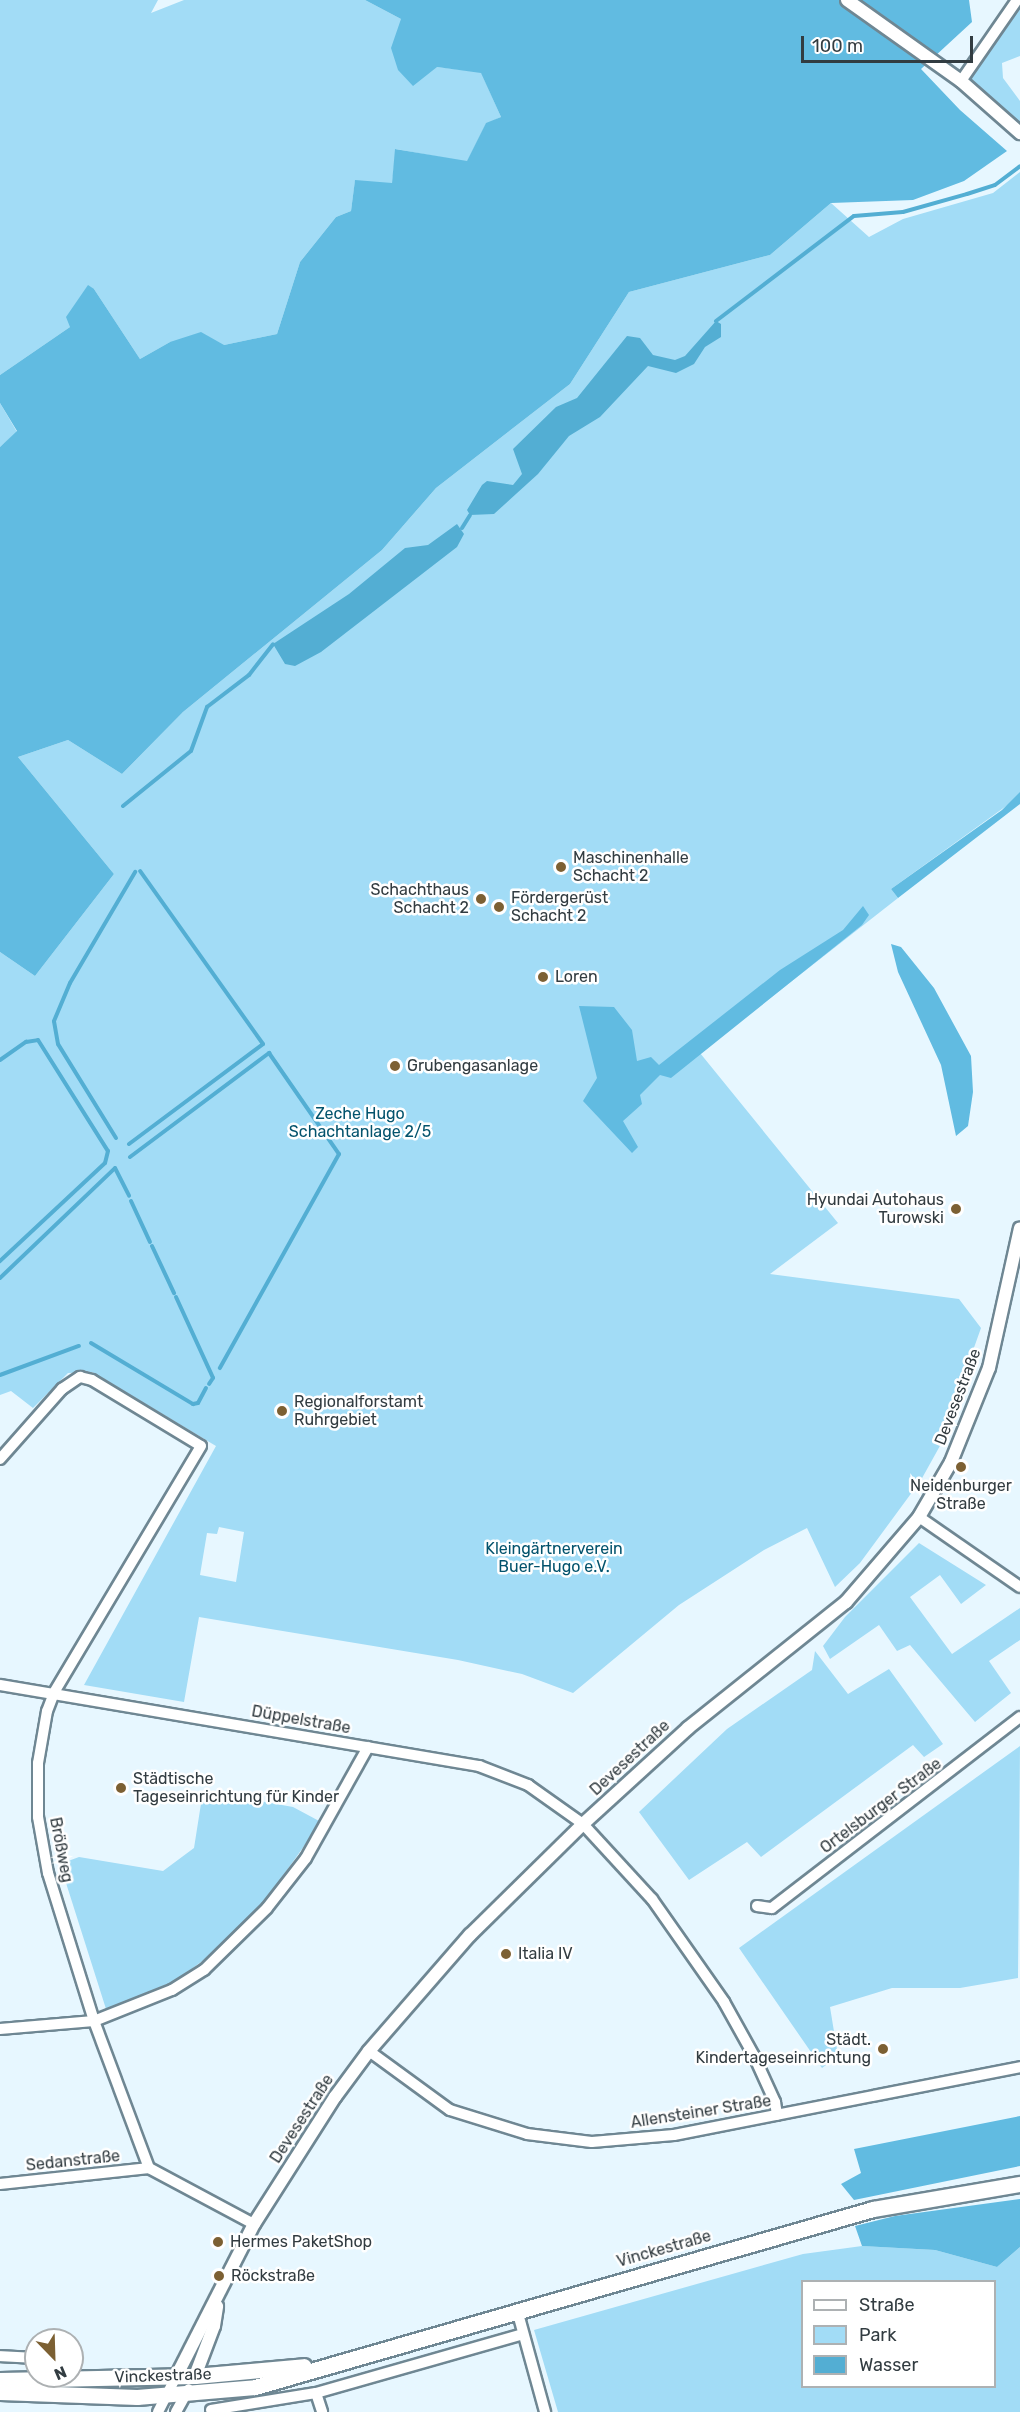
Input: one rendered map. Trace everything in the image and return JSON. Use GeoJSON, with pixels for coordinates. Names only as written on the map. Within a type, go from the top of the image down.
{"type":"FeatureCollection","features":[{"type":"Feature","properties":{"kind":"main road","name":"Vinckestraße"},"geometry":{"type":"LineString","coordinates":[[0,2392],[167,2396],[255,2387],[322,2365],[873,2209],[1020,2184]]}},
{"type":"Feature","properties":{"kind":"main road","name":"Vinckestraße"},"geometry":{"type":"LineString","coordinates":[[84,2378],[195,2376],[322,2365]]}},
{"type":"Feature","properties":{"kind":"main road","name":"Vinckestraße"},"geometry":{"type":"LineString","coordinates":[[0,2380],[24,2379]]}},
{"type":"Feature","properties":{"kind":"street"},"geometry":{"type":"LineString","coordinates":[[847,0],[961,81],[1020,133]]}},
{"type":"Feature","properties":{"kind":"street"},"geometry":{"type":"LineString","coordinates":[[961,81],[1017,0]]}},
{"type":"Feature","properties":{"kind":"street","name":"Devesestraße"},"geometry":{"type":"LineString","coordinates":[[176,2377],[218,2302],[254,2224],[334,2097],[369,2051],[470,1935],[583,1824],[688,1728],[846,1602],[918,1516],[951,1462],[989,1368],[1020,1228]]}},
{"type":"Feature","properties":{"kind":"street","name":"Brößweg"},"geometry":{"type":"LineString","coordinates":[[0,1459],[62,1389],[80,1377],[92,1380],[201,1446],[54,1693],[47,1711],[38,1763],[40,1831],[48,1873],[94,2021],[149,2168]]}},
{"type":"Feature","properties":{"kind":"street"},"geometry":{"type":"LineString","coordinates":[[918,1516],[1020,1587]]}},
{"type":"Feature","properties":{"kind":"street","name":"Düppelstraße"},"geometry":{"type":"LineString","coordinates":[[0,1685],[479,1766],[528,1785],[583,1824],[652,1899],[699,1963],[754,2056],[776,2102],[777,2115]]}},
{"type":"Feature","properties":{"kind":"street","name":"Ortelsburger Straße"},"geometry":{"type":"LineString","coordinates":[[757,1905],[772,1908],[1020,1718]]}},
{"type":"Feature","properties":{"kind":"street"},"geometry":{"type":"LineString","coordinates":[[0,2029],[94,2021],[172,1990],[225,1952],[306,1858],[368,1747]]}},
{"type":"Feature","properties":{"kind":"street","name":"Allensteiner Straße"},"geometry":{"type":"LineString","coordinates":[[369,2051],[450,2110],[547,2138],[591,2142],[645,2139],[1020,2067]]}},
{"type":"Feature","properties":{"kind":"street"},"geometry":{"type":"LineString","coordinates":[[149,2168],[254,2224]]}},
{"type":"Feature","properties":{"kind":"street","name":"Sedanstraße"},"geometry":{"type":"LineString","coordinates":[[0,2184],[149,2168]]}},
{"type":"Feature","properties":{"kind":"street","name":"Devesestraße"},"geometry":{"type":"LineString","coordinates":[[195,2376],[214,2326],[218,2302]]}},
{"type":"Feature","properties":{"kind":"street"},"geometry":{"type":"LineString","coordinates":[[517,2310],[545,2412]]}},
{"type":"Feature","properties":{"kind":"street"},"geometry":{"type":"LineString","coordinates":[[211,2410],[316,2393],[523,2334]]}},
{"type":"Feature","properties":{"kind":"street"},"geometry":{"type":"LineString","coordinates":[[0,2356],[24,2357]]}},
{"type":"Feature","properties":{"kind":"street"},"geometry":{"type":"LineString","coordinates":[[176,2412],[195,2376]]}},
{"type":"Feature","properties":{"kind":"street"},"geometry":{"type":"LineString","coordinates":[[158,2412],[176,2377]]}},
{"type":"Feature","properties":{"kind":"street"},"geometry":{"type":"LineString","coordinates":[[316,2393],[322,2412]]}},
{"type":"Feature","properties":{"kind":"green space"},"geometry":{"type":"Polygon","coordinates":[[[0,0],[158,0],[151,13],[184,0],[365,0],[401,19],[437,67],[481,72],[501,117],[486,124],[467,162],[396,149],[392,184],[355,181],[351,211],[336,217],[300,262],[277,334],[224,345],[170,342],[140,359],[94,289],[70,327],[0,375],[0,0]]]}},
{"type":"Feature","properties":{"kind":"green space"},"geometry":{"type":"Polygon","coordinates":[[[1020,0],[1020,56],[1002,63],[1003,78],[1020,101],[1020,133],[961,81],[1020,0]]]}},
{"type":"Feature","properties":{"kind":"green space","name":"Zeche Hugo Schachtanlage 2/5"},"geometry":{"type":"Polygon","coordinates":[[[1020,172],[1020,796],[891,889],[898,898],[700,1053],[838,1223],[770,1274],[959,1299],[981,1328],[955,1401],[959,1402],[951,1426],[921,1480],[860,1563],[835,1587],[807,1528],[764,1550],[679,1605],[573,1693],[522,1674],[458,1660],[199,1617],[184,1702],[84,1685],[216,1446],[92,1372],[68,1373],[33,1408],[11,1391],[0,1395],[0,952],[35,976],[114,874],[18,757],[68,740],[122,774],[183,712],[382,550],[436,488],[570,384],[629,292],[770,255],[831,203],[869,237],[903,219],[993,193],[1020,172]],[[219,1527],[217,1534],[207,1533],[200,1575],[236,1582],[244,1532],[219,1527]]]}},
{"type":"Feature","properties":{"kind":"green space"},"geometry":{"type":"Polygon","coordinates":[[[0,403],[17,432],[0,447],[0,403]]]}},
{"type":"Feature","properties":{"kind":"green space"},"geometry":{"type":"Polygon","coordinates":[[[919,1543],[986,1585],[961,1604],[940,1575],[910,1597],[952,1654],[1020,1608],[1020,1640],[989,1661],[1011,1693],[975,1722],[910,1645],[897,1651],[879,1625],[830,1659],[823,1646],[845,1617],[919,1543]]]}},
{"type":"Feature","properties":{"kind":"green space"},"geometry":{"type":"Polygon","coordinates":[[[815,1651],[848,1694],[889,1669],[943,1744],[924,1757],[913,1745],[761,1857],[747,1842],[689,1880],[639,1812],[727,1729],[812,1670],[815,1651]]]}},
{"type":"Feature","properties":{"kind":"green space"},"geometry":{"type":"Polygon","coordinates":[[[1020,1746],[1018,1978],[960,1988],[892,1988],[830,2007],[838,2056],[822,2068],[739,1948],[1020,1746]]]}},
{"type":"Feature","properties":{"kind":"green space"},"geometry":{"type":"Polygon","coordinates":[[[203,1791],[293,1807],[321,1822],[268,1897],[227,1943],[175,1981],[106,2009],[60,1864],[79,1857],[163,1871],[194,1848],[203,1791]]]}},
{"type":"Feature","properties":{"kind":"green space"},"geometry":{"type":"Polygon","coordinates":[[[862,2246],[935,2250],[997,2267],[1020,2247],[1020,2412],[558,2412],[534,2330],[803,2254],[862,2246]]]}},
{"type":"Feature","properties":{"kind":"shaded area"},"geometry":{"type":"Polygon","coordinates":[[[365,0],[969,0],[972,22],[921,69],[960,110],[1007,151],[964,181],[913,200],[831,203],[770,255],[629,292],[570,384],[436,488],[382,550],[183,712],[122,774],[68,740],[18,757],[114,874],[35,976],[0,952],[0,447],[17,431],[0,403],[0,375],[70,327],[66,317],[88,285],[94,289],[140,359],[170,342],[201,332],[224,345],[277,334],[300,262],[336,217],[351,211],[355,180],[392,183],[395,149],[467,161],[486,123],[501,117],[481,73],[437,67],[413,86],[398,70],[391,48],[401,19],[365,0]]]}},
{"type":"Feature","properties":{"kind":"shaded area"},"geometry":{"type":"Polygon","coordinates":[[[1020,792],[1020,804],[898,898],[891,889],[1002,810],[1020,792]]]}},
{"type":"Feature","properties":{"kind":"shaded area"},"geometry":{"type":"Polygon","coordinates":[[[863,906],[869,915],[862,925],[671,1078],[660,1075],[640,1095],[642,1104],[623,1121],[638,1147],[632,1153],[583,1101],[597,1078],[579,1006],[614,1007],[632,1030],[637,1061],[651,1057],[659,1065],[780,970],[843,930],[863,906]]]}},
{"type":"Feature","properties":{"kind":"shaded area"},"geometry":{"type":"Polygon","coordinates":[[[891,944],[901,947],[934,988],[971,1056],[973,1092],[968,1126],[956,1136],[941,1065],[898,972],[891,944]]]}},
{"type":"Feature","properties":{"kind":"shaded area"},"geometry":{"type":"Polygon","coordinates":[[[1020,2116],[1020,2166],[854,2200],[841,2184],[861,2173],[854,2149],[1020,2116]]]}},
{"type":"Feature","properties":{"kind":"shaded area"},"geometry":{"type":"Polygon","coordinates":[[[1020,2199],[1020,2247],[997,2267],[935,2250],[862,2246],[855,2226],[895,2216],[1020,2199]]]}},
{"type":"Feature","properties":{"kind":"water"},"geometry":{"type":"Polygon","coordinates":[[[716,321],[721,324],[721,337],[705,347],[694,364],[676,373],[648,366],[600,417],[569,436],[538,474],[494,514],[470,515],[467,510],[482,485],[487,481],[513,485],[522,474],[513,449],[556,407],[577,398],[627,336],[640,338],[653,355],[675,360],[685,356],[716,321]]]}},
{"type":"Feature","properties":{"kind":"water"},"geometry":{"type":"Polygon","coordinates":[[[457,524],[464,534],[457,547],[321,652],[295,666],[285,664],[273,644],[349,594],[405,548],[428,545],[457,524]]]}},
{"type":"Feature","properties":{"kind":"waterway"},"geometry":{"type":"LineString","coordinates":[[716,321],[854,216],[903,212],[967,194],[995,185],[1020,166]]}},
{"type":"Feature","properties":{"kind":"waterway"},"geometry":{"type":"LineString","coordinates":[[462,528],[470,515]]}},
{"type":"Feature","properties":{"kind":"waterway"},"geometry":{"type":"LineString","coordinates":[[123,806],[191,751],[207,707],[249,675],[273,644]]}},
{"type":"Feature","properties":{"kind":"waterway"},"geometry":{"type":"LineString","coordinates":[[129,1144],[263,1044],[140,871]]}},
{"type":"Feature","properties":{"kind":"waterway"},"geometry":{"type":"LineString","coordinates":[[116,1138],[58,1044],[54,1021],[70,983],[135,872]]}},
{"type":"Feature","properties":{"kind":"waterway"},"geometry":{"type":"LineString","coordinates":[[0,1060],[26,1042],[38,1040],[108,1151],[105,1163],[0,1261]]}},
{"type":"Feature","properties":{"kind":"waterway"},"geometry":{"type":"LineString","coordinates":[[130,1157],[269,1053],[339,1154],[220,1368]]}},
{"type":"Feature","properties":{"kind":"waterway"},"geometry":{"type":"LineString","coordinates":[[0,1278],[115,1168],[129,1196]]}},
{"type":"Feature","properties":{"kind":"waterway"},"geometry":{"type":"LineString","coordinates":[[131,1201],[150,1242]]}},
{"type":"Feature","properties":{"kind":"waterway"},"geometry":{"type":"LineString","coordinates":[[152,1246],[174,1293]]}},
{"type":"Feature","properties":{"kind":"waterway"},"geometry":{"type":"LineString","coordinates":[[176,1297],[213,1378],[209,1384]]}},
{"type":"Feature","properties":{"kind":"waterway"},"geometry":{"type":"LineString","coordinates":[[91,1343],[193,1404],[198,1403],[206,1388]]}},
{"type":"Feature","properties":{"kind":"waterway"},"geometry":{"type":"LineString","coordinates":[[0,1375],[79,1346]]}},
{"type":"Feature","properties":{"kind":"place","name":"Maschinenhalle Schacht 2"},"geometry":{"type":"Point","coordinates":[561,867]}},
{"type":"Feature","properties":{"kind":"place","name":"Schachthaus Schacht 2"},"geometry":{"type":"Point","coordinates":[481,899]}},
{"type":"Feature","properties":{"kind":"place","name":"Fördergerüst Schacht 2"},"geometry":{"type":"Point","coordinates":[499,907]}},
{"type":"Feature","properties":{"kind":"place","name":"Loren"},"geometry":{"type":"Point","coordinates":[543,977]}},
{"type":"Feature","properties":{"kind":"place","name":"Grubengasanlage"},"geometry":{"type":"Point","coordinates":[395,1066]}},
{"type":"Feature","properties":{"kind":"place","name":"Hyundai Autohaus Turowski"},"geometry":{"type":"Point","coordinates":[956,1209]}},
{"type":"Feature","properties":{"kind":"place","name":"Regionalforstamt Ruhrgebiet"},"geometry":{"type":"Point","coordinates":[282,1411]}},
{"type":"Feature","properties":{"kind":"place","name":"Neidenburger Straße"},"geometry":{"type":"Point","coordinates":[961,1467]}},
{"type":"Feature","properties":{"kind":"place","name":"Städtische Tageseinrichtung für Kinder"},"geometry":{"type":"Point","coordinates":[121,1788]}},
{"type":"Feature","properties":{"kind":"place","name":"Italia IV"},"geometry":{"type":"Point","coordinates":[506,1954]}},
{"type":"Feature","properties":{"kind":"place","name":"Städt. Kindertageseinrichtung"},"geometry":{"type":"Point","coordinates":[883,2049]}},
{"type":"Feature","properties":{"kind":"place","name":"Hermes PaketShop"},"geometry":{"type":"Point","coordinates":[218,2242]}},
{"type":"Feature","properties":{"kind":"place","name":"Röckstraße"},"geometry":{"type":"Point","coordinates":[219,2276]}},
{"type":"Feature","properties":{"kind":"park label","name":"Kleingärtnerverein Buer-Hugo e.V."},"geometry":{"type":"Point","coordinates":[554,1558]}}]}
